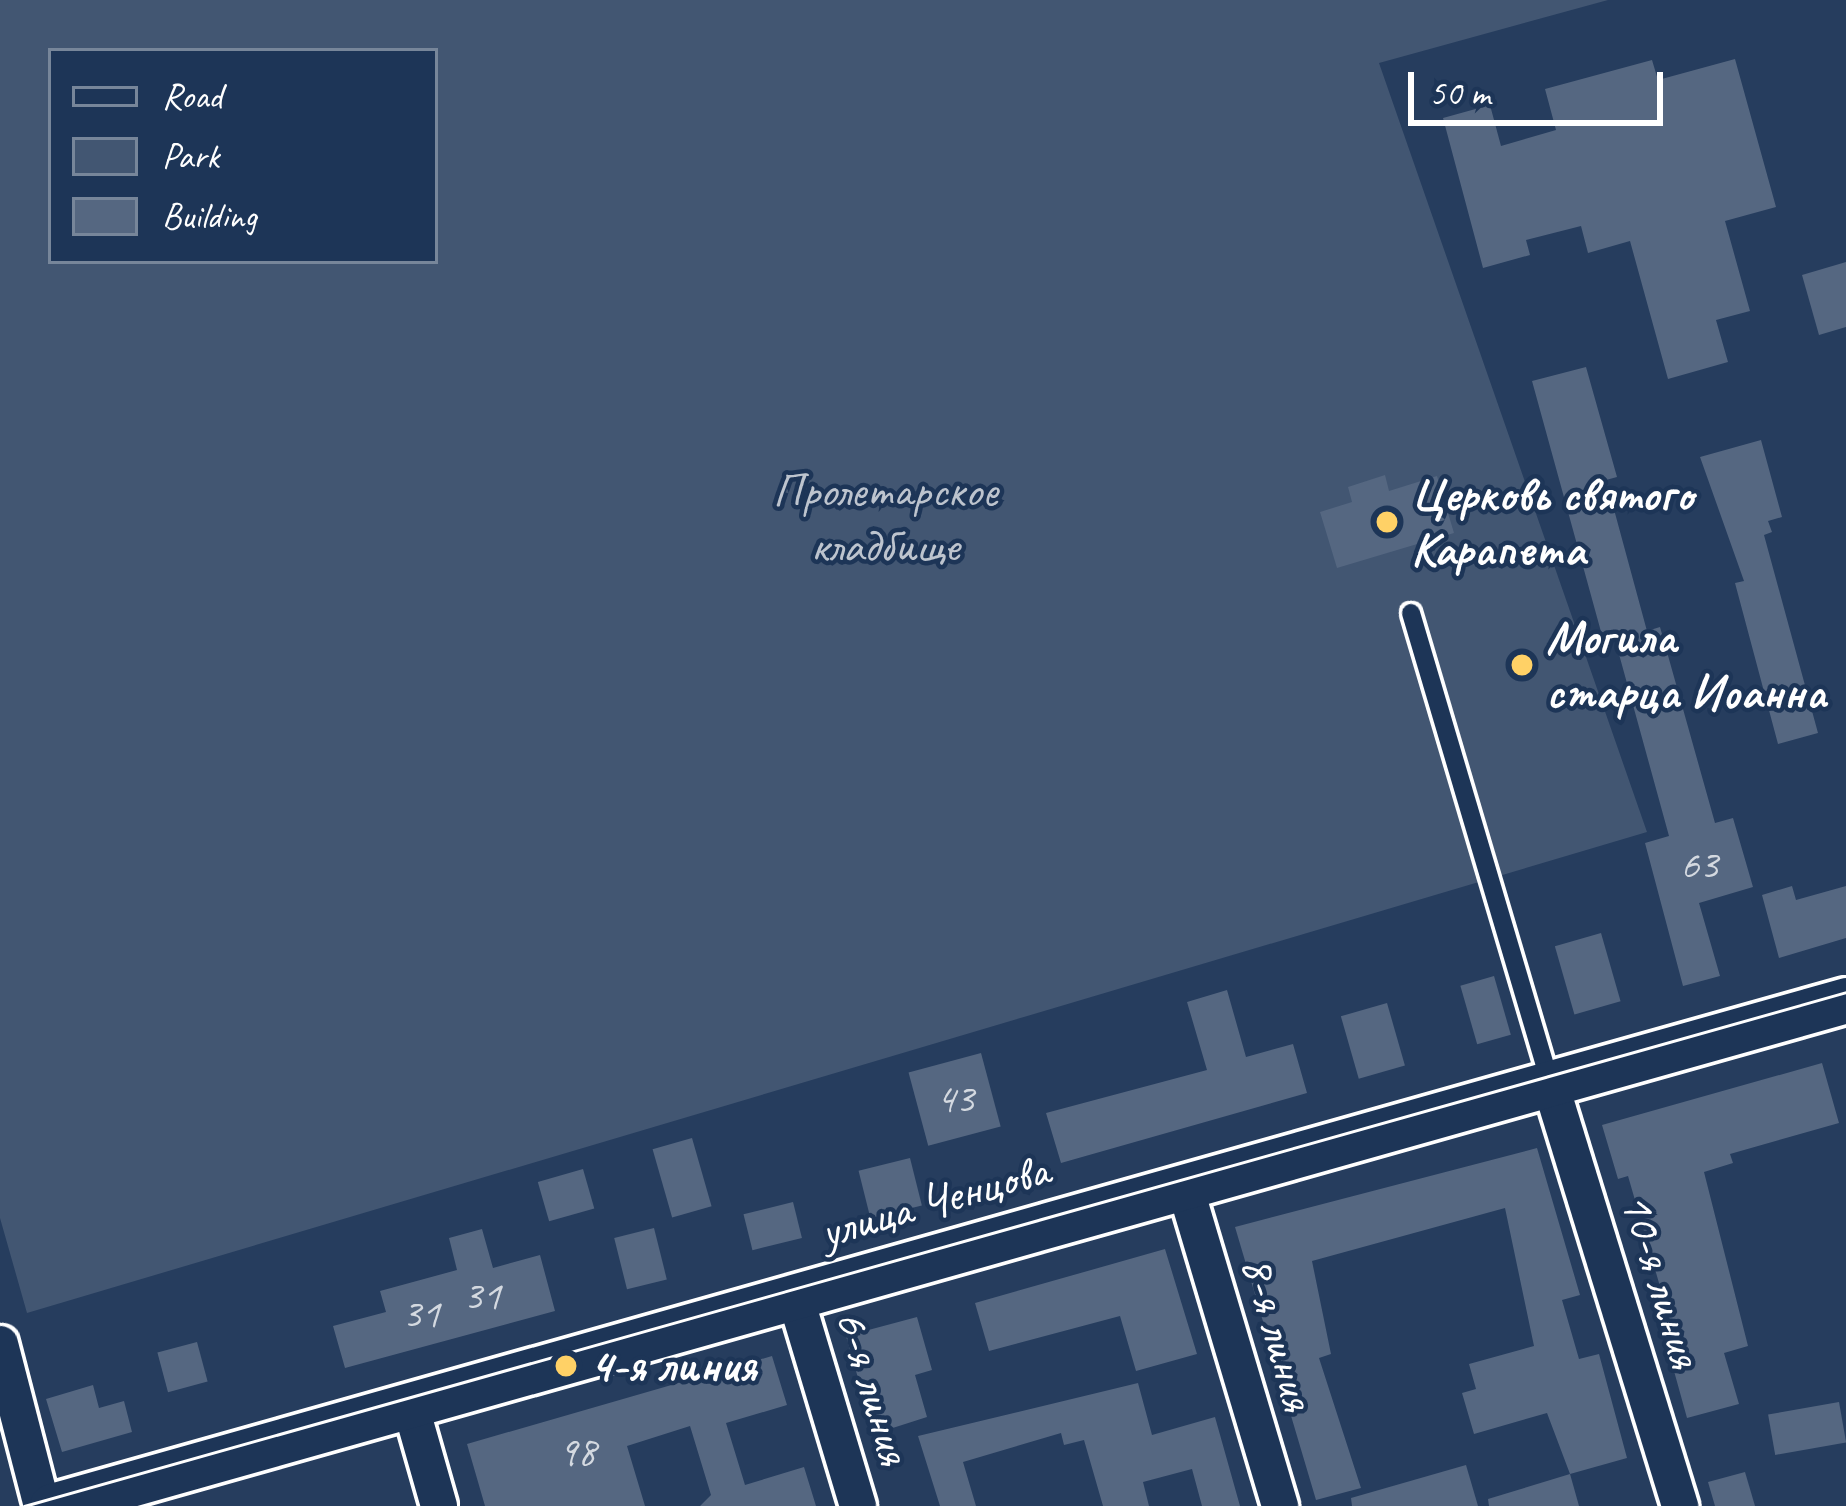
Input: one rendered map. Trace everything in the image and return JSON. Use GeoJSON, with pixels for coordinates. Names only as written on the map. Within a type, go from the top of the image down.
{"type":"FeatureCollection","features":[{"type":"Feature","properties":{"kind":"street","name":"улица Ченцова"},"geometry":{"type":"LineString","coordinates":[[52,1506],[1846,1000]]}},
{"type":"Feature","properties":{"kind":"street","name":"10-я линия"},"geometry":{"type":"LineString","coordinates":[[1550,1083],[1680,1506]]}},
{"type":"Feature","properties":{"kind":"street","name":"8-я линия"},"geometry":{"type":"LineString","coordinates":[[1185,1187],[1280,1506]]}},
{"type":"Feature","properties":{"kind":"street","name":"6-я линия"},"geometry":{"type":"LineString","coordinates":[[795,1296],[858,1506]]}},
{"type":"Feature","properties":{"kind":"street"},"geometry":{"type":"LineString","coordinates":[[0,1344],[42,1506]]}},
{"type":"Feature","properties":{"kind":"street"},"geometry":{"type":"LineString","coordinates":[[410,1404],[440,1506]]}},
{"type":"Feature","properties":{"kind":"lane"},"geometry":{"type":"LineString","coordinates":[[1411,613],[1550,1083]]}},
{"type":"Feature","properties":{"kind":"green space","name":"Пролетарское кладбище"},"geometry":{"type":"Polygon","coordinates":[[[0,0],[1608,0],[1379,63],[1647,832],[27,1313],[0,1218],[0,0]]]}},
{"type":"Feature","properties":{"kind":"building"},"geometry":{"type":"Polygon","coordinates":[[[1735,59],[1776,207],[1725,221],[1750,311],[1716,320],[1728,362],[1668,379],[1630,241],[1588,253],[1581,226],[1526,240],[1530,255],[1483,268],[1443,118],[1490,105],[1501,146],[1556,130],[1545,89],[1652,60],[1658,80],[1735,59]]]}},
{"type":"Feature","properties":{"kind":"building"},"geometry":{"type":"Polygon","coordinates":[[[1846,262],[1846,327],[1819,335],[1802,275],[1846,262]]]}},
{"type":"Feature","properties":{"kind":"building"},"geometry":{"type":"Polygon","coordinates":[[[1586,367],[1617,477],[1606,480],[1647,631],[1660,627],[1715,823],[1733,818],[1753,887],[1699,903],[1720,976],[1683,986],[1645,843],[1669,836],[1614,636],[1603,639],[1532,381],[1586,367]]]}},
{"type":"Feature","properties":{"kind":"building"},"geometry":{"type":"Polygon","coordinates":[[[1761,440],[1782,517],[1768,521],[1772,532],[1764,535],[1818,733],[1778,744],[1735,583],[1744,581],[1700,457],[1761,440]]]}},
{"type":"Feature","properties":{"kind":"building","name":"Церковь святого Карапета"},"geometry":{"type":"Polygon","coordinates":[[[1385,475],[1389,491],[1437,476],[1454,533],[1337,568],[1320,512],[1352,502],[1348,487],[1385,475]]]}},
{"type":"Feature","properties":{"kind":"building"},"geometry":{"type":"Polygon","coordinates":[[[1792,886],[1796,900],[1846,886],[1846,938],[1779,958],[1762,895],[1792,886]]]}},
{"type":"Feature","properties":{"kind":"building"},"geometry":{"type":"Polygon","coordinates":[[[1601,933],[1621,1001],[1574,1014],[1555,946],[1601,933]]]}},
{"type":"Feature","properties":{"kind":"building"},"geometry":{"type":"Polygon","coordinates":[[[1494,976],[1511,1035],[1477,1044],[1460,986],[1494,976]]]}},
{"type":"Feature","properties":{"kind":"building"},"geometry":{"type":"Polygon","coordinates":[[[1227,990],[1246,1057],[1293,1044],[1307,1093],[1061,1163],[1046,1113],[1207,1070],[1187,1002],[1227,990]]]}},
{"type":"Feature","properties":{"kind":"building"},"geometry":{"type":"Polygon","coordinates":[[[1387,1003],[1405,1065],[1359,1079],[1341,1016],[1387,1003]]]}},
{"type":"Feature","properties":{"kind":"building"},"geometry":{"type":"Polygon","coordinates":[[[981,1053],[1001,1126],[928,1146],[909,1072],[981,1053]]]}},
{"type":"Feature","properties":{"kind":"building"},"geometry":{"type":"Polygon","coordinates":[[[1822,1063],[1839,1123],[1730,1154],[1733,1163],[1704,1172],[1748,1346],[1724,1353],[1739,1404],[1687,1418],[1661,1324],[1670,1321],[1628,1176],[1618,1179],[1602,1125],[1822,1063]]]}},
{"type":"Feature","properties":{"kind":"building"},"geometry":{"type":"Polygon","coordinates":[[[692,1138],[712,1206],[672,1218],[653,1149],[692,1138]]]}},
{"type":"Feature","properties":{"kind":"building"},"geometry":{"type":"Polygon","coordinates":[[[1537,1148],[1580,1295],[1562,1300],[1579,1359],[1599,1354],[1627,1458],[1570,1474],[1547,1413],[1474,1434],[1462,1393],[1476,1389],[1469,1364],[1534,1346],[1505,1208],[1312,1261],[1331,1354],[1319,1358],[1361,1488],[1316,1500],[1235,1227],[1537,1148]]]}},
{"type":"Feature","properties":{"kind":"building"},"geometry":{"type":"Polygon","coordinates":[[[910,1158],[922,1206],[870,1218],[859,1171],[910,1158]]]}},
{"type":"Feature","properties":{"kind":"building"},"geometry":{"type":"Polygon","coordinates":[[[583,1169],[594,1208],[549,1221],[538,1182],[583,1169]]]}},
{"type":"Feature","properties":{"kind":"building"},"geometry":{"type":"Polygon","coordinates":[[[793,1202],[802,1238],[752,1250],[744,1214],[793,1202]]]}},
{"type":"Feature","properties":{"kind":"building"},"geometry":{"type":"Polygon","coordinates":[[[654,1228],[667,1279],[627,1289],[614,1238],[654,1228]]]}},
{"type":"Feature","properties":{"kind":"building"},"geometry":{"type":"Polygon","coordinates":[[[482,1229],[493,1268],[540,1255],[555,1311],[345,1368],[333,1326],[386,1312],[380,1291],[457,1270],[449,1238],[482,1229]]]}},
{"type":"Feature","properties":{"kind":"building"},"geometry":{"type":"Polygon","coordinates":[[[1165,1249],[1197,1354],[1136,1371],[1120,1316],[989,1351],[975,1303],[1165,1249]]]}},
{"type":"Feature","properties":{"kind":"building"},"geometry":{"type":"Polygon","coordinates":[[[917,1317],[932,1370],[915,1375],[927,1417],[874,1434],[846,1336],[917,1317]]]}},
{"type":"Feature","properties":{"kind":"building"},"geometry":{"type":"Polygon","coordinates":[[[197,1342],[208,1382],[168,1392],[157,1353],[197,1342]]]}},
{"type":"Feature","properties":{"kind":"building"},"geometry":{"type":"Polygon","coordinates":[[[772,1356],[787,1405],[726,1423],[745,1485],[804,1467],[816,1506],[700,1506],[711,1495],[690,1426],[627,1446],[645,1506],[485,1506],[467,1444],[772,1356]]]}},
{"type":"Feature","properties":{"kind":"building"},"geometry":{"type":"Polygon","coordinates":[[[1138,1383],[1152,1435],[1215,1417],[1240,1506],[1202,1506],[1192,1469],[1143,1482],[1149,1506],[1103,1506],[1084,1440],[1064,1445],[1061,1433],[963,1462],[976,1506],[940,1506],[918,1436],[1138,1383]]]}},
{"type":"Feature","properties":{"kind":"building"},"geometry":{"type":"Polygon","coordinates":[[[93,1385],[99,1408],[124,1401],[132,1432],[62,1452],[46,1399],[93,1385]]]}},
{"type":"Feature","properties":{"kind":"building"},"geometry":{"type":"Polygon","coordinates":[[[1839,1402],[1846,1442],[1775,1455],[1768,1415],[1839,1402]]]}},
{"type":"Feature","properties":{"kind":"building"},"geometry":{"type":"Polygon","coordinates":[[[1466,1465],[1478,1506],[1352,1506],[1351,1498],[1466,1465]]]}},
{"type":"Feature","properties":{"kind":"building"},"geometry":{"type":"Polygon","coordinates":[[[1745,1472],[1755,1506],[1715,1506],[1708,1482],[1745,1472]]]}},
{"type":"Feature","properties":{"kind":"building"},"geometry":{"type":"Polygon","coordinates":[[[1570,1474],[1579,1506],[1489,1506],[1488,1499],[1570,1474]]]}},
{"type":"Feature","properties":{"kind":"tram line"},"geometry":{"type":"LineString","coordinates":[[24,1506],[1846,992]]}},
{"type":"Feature","properties":{"kind":"place","name":"Церковь святого Карапета"},"geometry":{"type":"Point","coordinates":[1387,522]}},
{"type":"Feature","properties":{"kind":"place","name":"Могила старца Иоанна"},"geometry":{"type":"Point","coordinates":[1522,665]}},
{"type":"Feature","properties":{"kind":"place","name":"4-я линия"},"geometry":{"type":"Point","coordinates":[566,1366]}}]}
